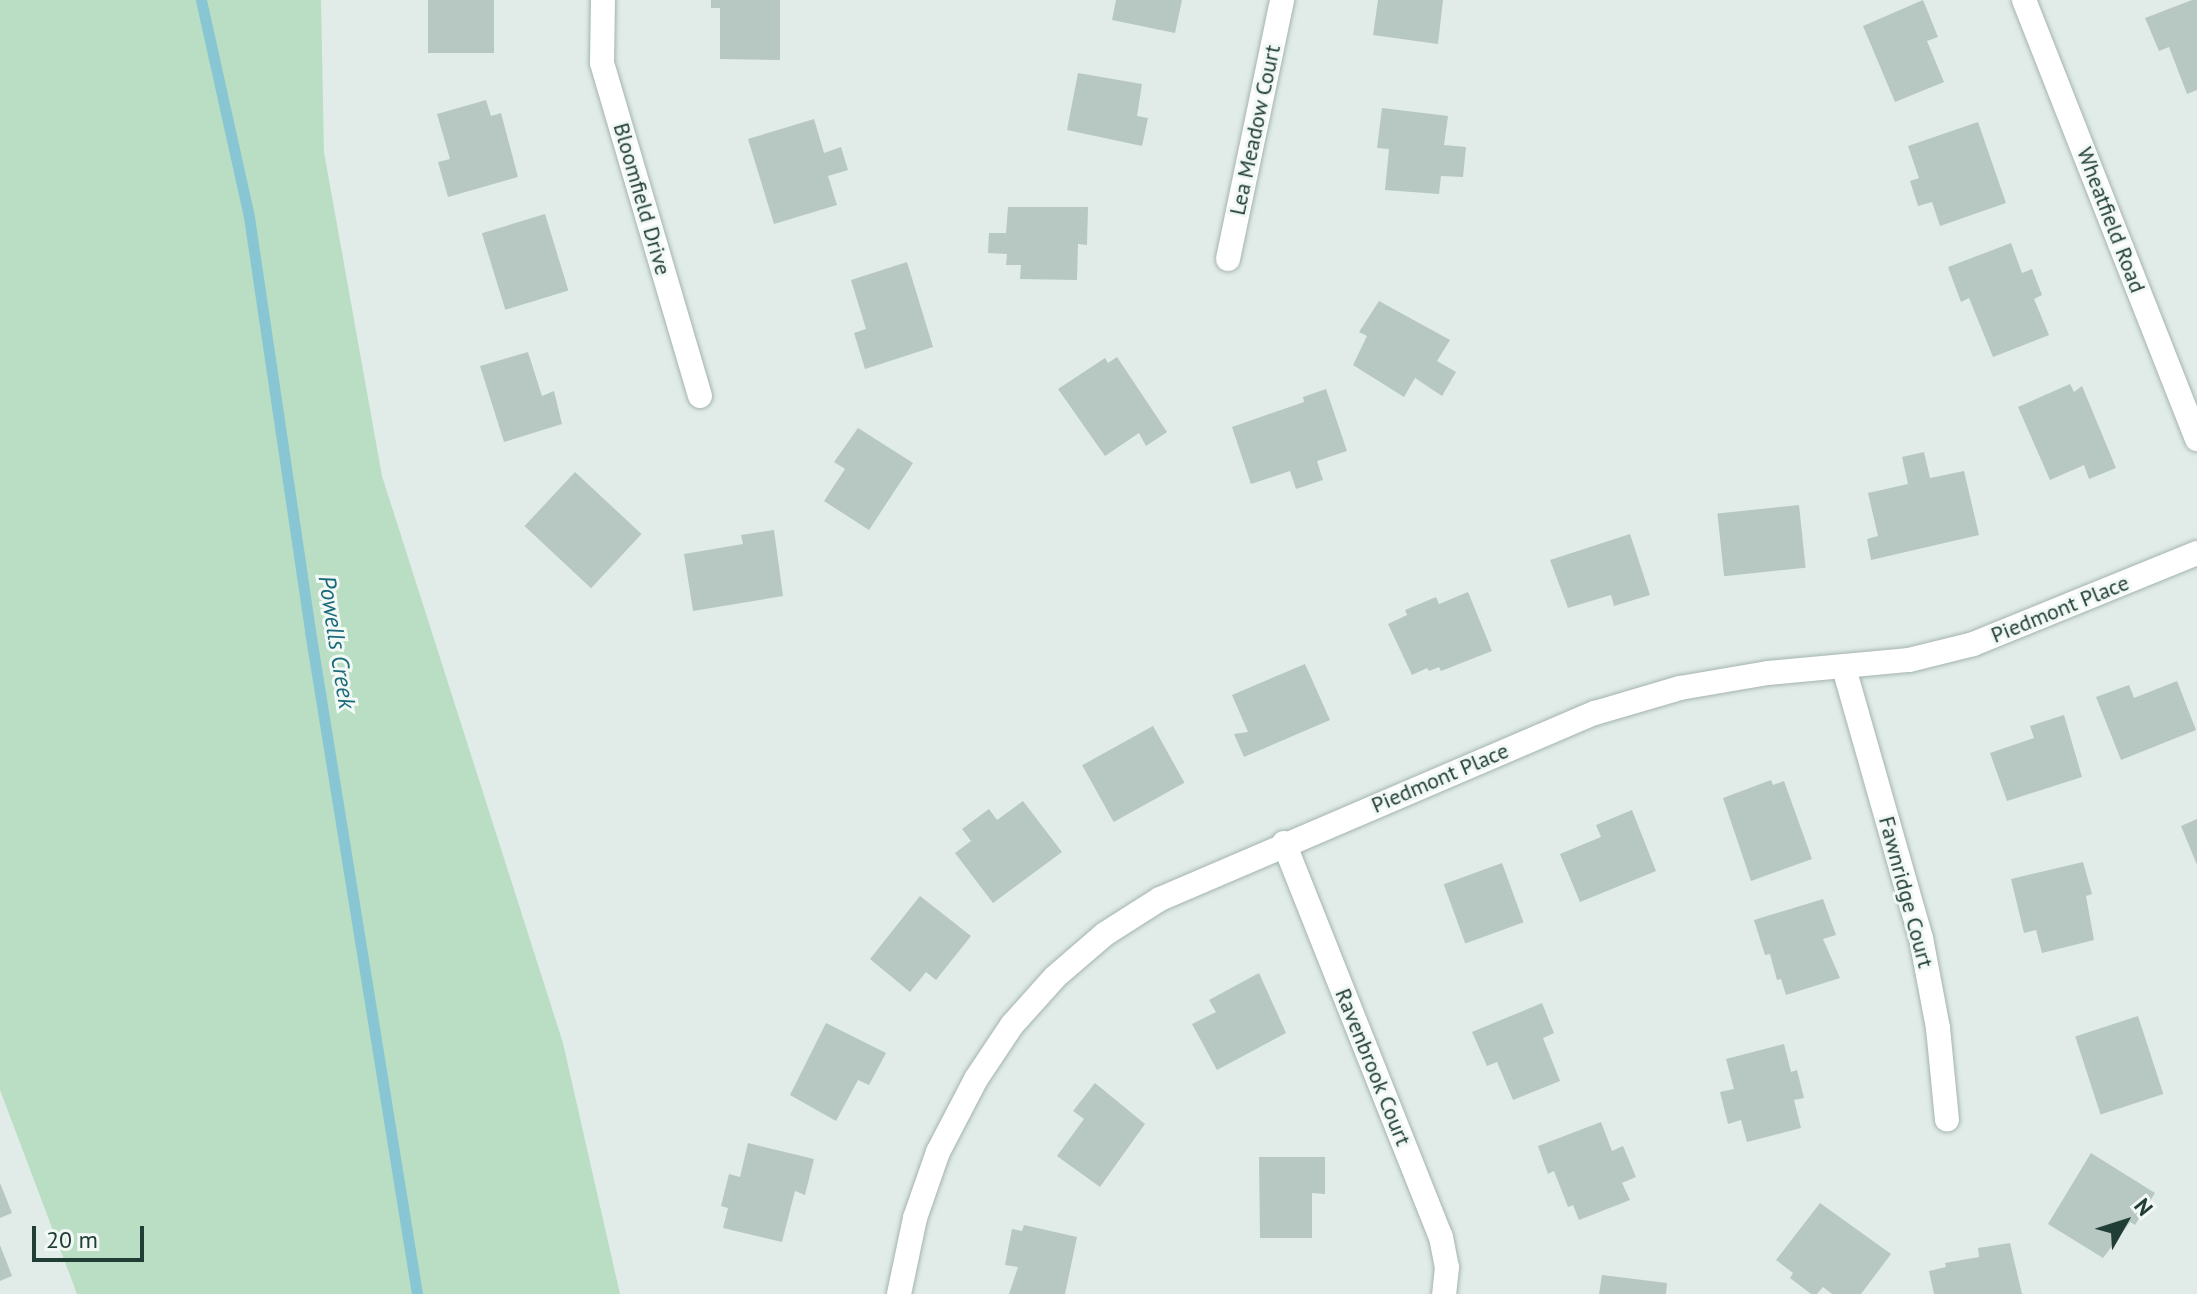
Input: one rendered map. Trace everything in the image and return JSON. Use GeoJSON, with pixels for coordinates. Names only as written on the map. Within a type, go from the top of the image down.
{"type":"FeatureCollection","features":[{"type":"Feature","properties":{"kind":"street","name":"Bloomfield Drive"},"geometry":{"type":"LineString","coordinates":[[603,0],[602,63],[700,396]]}},
{"type":"Feature","properties":{"kind":"street","name":"Lea Meadow Court"},"geometry":{"type":"LineString","coordinates":[[1228,259],[1282,0]]}},
{"type":"Feature","properties":{"kind":"street","name":"Wheatfield Road"},"geometry":{"type":"LineString","coordinates":[[2024,0],[2197,439]]}},
{"type":"Feature","properties":{"kind":"street","name":"Piedmont Place"},"geometry":{"type":"LineString","coordinates":[[899,1294],[915,1218],[938,1152],[976,1079],[1012,1025],[1055,977],[1105,934],[1160,899],[1284,843],[1595,713],[1695,685],[1768,673],[1909,660],[1973,644],[2197,553]]}},
{"type":"Feature","properties":{"kind":"street","name":"Fawnridge Court"},"geometry":{"type":"LineString","coordinates":[[1844,668],[1921,938],[1938,1028],[1947,1120]]}},
{"type":"Feature","properties":{"kind":"street","name":"Ravenbrook Court"},"geometry":{"type":"LineString","coordinates":[[1284,843],[1441,1237],[1447,1267],[1444,1294]]}},
{"type":"Feature","properties":{"kind":"green space"},"geometry":{"type":"Polygon","coordinates":[[[0,0],[321,0],[324,152],[382,476],[563,1043],[620,1294],[77,1294],[0,1090],[0,0]]]}},
{"type":"Feature","properties":{"kind":"building"},"geometry":{"type":"Polygon","coordinates":[[[428,0],[494,0],[494,53],[428,53],[428,0]]]}},
{"type":"Feature","properties":{"kind":"building"},"geometry":{"type":"Polygon","coordinates":[[[711,0],[780,0],[780,60],[720,59],[720,8],[711,8],[711,0]]]}},
{"type":"Feature","properties":{"kind":"building"},"geometry":{"type":"Polygon","coordinates":[[[1116,0],[1182,0],[1175,33],[1112,20],[1116,0]]]}},
{"type":"Feature","properties":{"kind":"building"},"geometry":{"type":"Polygon","coordinates":[[[1378,0],[1443,0],[1438,44],[1373,35],[1378,0]]]}},
{"type":"Feature","properties":{"kind":"building"},"geometry":{"type":"Polygon","coordinates":[[[1923,0],[1938,37],[1927,41],[1944,82],[1895,102],[1863,26],[1923,0]]]}},
{"type":"Feature","properties":{"kind":"building"},"geometry":{"type":"Polygon","coordinates":[[[2197,0],[2197,90],[2187,94],[2169,47],[2159,51],[2145,18],[2197,0]]]}},
{"type":"Feature","properties":{"kind":"building"},"geometry":{"type":"Polygon","coordinates":[[[1078,73],[1142,84],[1137,116],[1148,118],[1142,146],[1067,130],[1078,73]]]}},
{"type":"Feature","properties":{"kind":"building"},"geometry":{"type":"Polygon","coordinates":[[[486,100],[491,116],[501,113],[518,177],[448,197],[438,162],[450,159],[437,114],[486,100]]]}},
{"type":"Feature","properties":{"kind":"building"},"geometry":{"type":"Polygon","coordinates":[[[1382,108],[1448,116],[1444,145],[1466,147],[1463,177],[1441,176],[1439,194],[1385,190],[1389,149],[1377,148],[1382,108]]]}},
{"type":"Feature","properties":{"kind":"building"},"geometry":{"type":"Polygon","coordinates":[[[814,119],[824,153],[841,147],[848,170],[828,176],[837,205],[774,224],[748,139],[814,119]]]}},
{"type":"Feature","properties":{"kind":"building"},"geometry":{"type":"Polygon","coordinates":[[[1978,122],[2006,203],[1940,226],[1932,202],[1918,206],[1910,181],[1919,178],[1908,146],[1978,122]]]}},
{"type":"Feature","properties":{"kind":"building"},"geometry":{"type":"Polygon","coordinates":[[[1008,207],[1088,207],[1087,245],[1078,244],[1077,280],[1020,279],[1021,265],[1006,265],[1007,254],[988,253],[989,233],[1006,233],[1008,207]]]}},
{"type":"Feature","properties":{"kind":"building"},"geometry":{"type":"Polygon","coordinates":[[[545,214],[568,291],[505,310],[482,233],[545,214]]]}},
{"type":"Feature","properties":{"kind":"building"},"geometry":{"type":"Polygon","coordinates":[[[2011,243],[2022,273],[2032,269],[2042,295],[2034,299],[2049,335],[1993,357],[1969,298],[1961,302],[1948,267],[2011,243]]]}},
{"type":"Feature","properties":{"kind":"building"},"geometry":{"type":"Polygon","coordinates":[[[907,262],[933,347],[865,369],[854,333],[866,329],[851,280],[907,262]]]}},
{"type":"Feature","properties":{"kind":"building"},"geometry":{"type":"Polygon","coordinates":[[[1379,301],[1450,340],[1437,361],[1456,372],[1442,396],[1415,378],[1404,397],[1353,365],[1367,336],[1359,332],[1379,301]]]}},
{"type":"Feature","properties":{"kind":"building"},"geometry":{"type":"Polygon","coordinates":[[[528,352],[542,396],[554,391],[562,424],[504,442],[480,366],[528,352]]]}},
{"type":"Feature","properties":{"kind":"building"},"geometry":{"type":"Polygon","coordinates":[[[1117,357],[1167,432],[1146,446],[1139,433],[1105,456],[1058,389],[1105,358],[1108,363],[1117,357]]]}},
{"type":"Feature","properties":{"kind":"building"},"geometry":{"type":"Polygon","coordinates":[[[2070,384],[2074,392],[2082,386],[2116,468],[2089,479],[2084,465],[2050,480],[2018,407],[2070,384]]]}},
{"type":"Feature","properties":{"kind":"building"},"geometry":{"type":"Polygon","coordinates":[[[1326,389],[1347,451],[1317,461],[1323,480],[1296,489],[1290,471],[1251,484],[1232,427],[1304,402],[1303,397],[1326,389]]]}},
{"type":"Feature","properties":{"kind":"building"},"geometry":{"type":"Polygon","coordinates":[[[858,428],[913,463],[869,530],[824,501],[845,469],[834,462],[858,428]]]}},
{"type":"Feature","properties":{"kind":"building"},"geometry":{"type":"Polygon","coordinates":[[[1924,452],[1930,478],[1964,471],[1979,535],[1871,560],[1867,539],[1878,536],[1868,493],[1908,484],[1902,457],[1924,452]]]}},
{"type":"Feature","properties":{"kind":"building"},"geometry":{"type":"Polygon","coordinates":[[[575,472],[642,534],[591,588],[525,526],[575,472]]]}},
{"type":"Feature","properties":{"kind":"building"},"geometry":{"type":"Polygon","coordinates":[[[1799,505],[1806,568],[1724,576],[1717,514],[1799,505]]]}},
{"type":"Feature","properties":{"kind":"building"},"geometry":{"type":"Polygon","coordinates":[[[774,530],[783,596],[693,611],[684,554],[743,544],[741,535],[774,530]]]}},
{"type":"Feature","properties":{"kind":"building"},"geometry":{"type":"Polygon","coordinates":[[[1630,534],[1650,595],[1614,606],[1611,595],[1568,608],[1550,560],[1630,534]]]}},
{"type":"Feature","properties":{"kind":"building"},"geometry":{"type":"Polygon","coordinates":[[[1468,592],[1492,651],[1441,671],[1439,667],[1429,671],[1427,668],[1412,675],[1388,624],[1407,615],[1405,610],[1436,597],[1439,604],[1468,592]]]}},
{"type":"Feature","properties":{"kind":"building"},"geometry":{"type":"Polygon","coordinates":[[[1305,664],[1330,720],[1244,757],[1234,734],[1248,732],[1232,695],[1305,664]]]}},
{"type":"Feature","properties":{"kind":"building"},"geometry":{"type":"Polygon","coordinates":[[[2177,681],[2196,730],[2121,760],[2096,697],[2129,685],[2134,698],[2177,681]]]}},
{"type":"Feature","properties":{"kind":"building"},"geometry":{"type":"Polygon","coordinates":[[[2064,715],[2082,777],[2007,801],[1990,753],[2034,738],[2030,726],[2064,715]]]}},
{"type":"Feature","properties":{"kind":"building"},"geometry":{"type":"Polygon","coordinates":[[[1153,726],[1185,783],[1114,822],[1082,765],[1153,726]]]}},
{"type":"Feature","properties":{"kind":"building"},"geometry":{"type":"Polygon","coordinates":[[[1771,780],[1773,785],[1784,781],[1812,859],[1751,881],[1723,798],[1771,780]]]}},
{"type":"Feature","properties":{"kind":"building"},"geometry":{"type":"Polygon","coordinates":[[[1023,801],[1062,852],[993,903],[955,853],[971,841],[962,829],[989,809],[997,820],[1023,801]]]}},
{"type":"Feature","properties":{"kind":"building"},"geometry":{"type":"Polygon","coordinates":[[[1632,810],[1656,871],[1580,902],[1560,854],[1601,837],[1596,825],[1632,810]]]}},
{"type":"Feature","properties":{"kind":"building"},"geometry":{"type":"Polygon","coordinates":[[[2197,819],[2197,865],[2181,826],[2197,819]]]}},
{"type":"Feature","properties":{"kind":"building"},"geometry":{"type":"Polygon","coordinates":[[[2083,862],[2092,894],[2086,896],[2094,940],[2042,953],[2036,930],[2024,933],[2011,879],[2083,862]]]}},
{"type":"Feature","properties":{"kind":"building"},"geometry":{"type":"Polygon","coordinates":[[[1502,863],[1524,922],[1465,943],[1444,884],[1502,863]]]}},
{"type":"Feature","properties":{"kind":"building"},"geometry":{"type":"Polygon","coordinates":[[[920,896],[971,936],[936,980],[926,972],[910,992],[870,959],[920,896]]]}},
{"type":"Feature","properties":{"kind":"building"},"geometry":{"type":"Polygon","coordinates":[[[1823,899],[1836,935],[1823,939],[1840,978],[1786,995],[1781,979],[1777,980],[1770,954],[1765,955],[1754,920],[1823,899]]]}},
{"type":"Feature","properties":{"kind":"building"},"geometry":{"type":"Polygon","coordinates":[[[1259,973],[1286,1033],[1217,1070],[1192,1024],[1216,1012],[1209,1000],[1259,973]]]}},
{"type":"Feature","properties":{"kind":"building"},"geometry":{"type":"Polygon","coordinates":[[[1542,1003],[1554,1033],[1543,1038],[1560,1081],[1513,1100],[1497,1062],[1487,1066],[1472,1032],[1542,1003]]]}},
{"type":"Feature","properties":{"kind":"building"},"geometry":{"type":"Polygon","coordinates":[[[2138,1016],[2163,1094],[2101,1114],[2075,1036],[2138,1016]]]}},
{"type":"Feature","properties":{"kind":"building"},"geometry":{"type":"Polygon","coordinates":[[[826,1023],[886,1053],[869,1085],[858,1080],[836,1121],[790,1095],[826,1023]]]}},
{"type":"Feature","properties":{"kind":"building"},"geometry":{"type":"Polygon","coordinates":[[[1784,1044],[1791,1072],[1797,1070],[1804,1098],[1794,1100],[1801,1128],[1747,1142],[1741,1120],[1728,1124],[1720,1092],[1734,1089],[1726,1059],[1784,1044]]]}},
{"type":"Feature","properties":{"kind":"building"},"geometry":{"type":"Polygon","coordinates":[[[1095,1083],[1145,1124],[1100,1187],[1057,1156],[1084,1119],[1073,1111],[1095,1083]]]}},
{"type":"Feature","properties":{"kind":"building"},"geometry":{"type":"Polygon","coordinates":[[[1601,1122],[1612,1151],[1623,1146],[1636,1177],[1622,1183],[1630,1200],[1579,1220],[1573,1205],[1568,1207],[1554,1171],[1548,1174],[1538,1146],[1601,1122]]]}},
{"type":"Feature","properties":{"kind":"building"},"geometry":{"type":"Polygon","coordinates":[[[748,1143],[814,1159],[805,1195],[795,1191],[782,1242],[723,1228],[728,1208],[721,1206],[729,1174],[740,1177],[748,1143]]]}},
{"type":"Feature","properties":{"kind":"building"},"geometry":{"type":"Polygon","coordinates":[[[2091,1153],[2155,1193],[2135,1225],[2130,1222],[2103,1258],[2048,1224],[2091,1153]]]}},
{"type":"Feature","properties":{"kind":"building"},"geometry":{"type":"Polygon","coordinates":[[[1259,1157],[1325,1157],[1325,1194],[1312,1193],[1312,1238],[1260,1238],[1259,1157]]]}},
{"type":"Feature","properties":{"kind":"building"},"geometry":{"type":"Polygon","coordinates":[[[0,1183],[12,1213],[0,1218],[0,1183]]]}},
{"type":"Feature","properties":{"kind":"building"},"geometry":{"type":"Polygon","coordinates":[[[1820,1203],[1891,1254],[1861,1294],[1832,1294],[1823,1287],[1817,1294],[1811,1294],[1790,1278],[1793,1273],[1776,1260],[1820,1203]]]}},
{"type":"Feature","properties":{"kind":"building"},"geometry":{"type":"Polygon","coordinates":[[[1024,1225],[1077,1237],[1065,1294],[1009,1294],[1018,1267],[1005,1265],[1012,1229],[1022,1231],[1024,1225]]]}},
{"type":"Feature","properties":{"kind":"building"},"geometry":{"type":"Polygon","coordinates":[[[2010,1243],[2022,1294],[1934,1294],[1929,1271],[1946,1267],[1945,1263],[1979,1257],[1978,1248],[2010,1243]]]}},
{"type":"Feature","properties":{"kind":"building"},"geometry":{"type":"Polygon","coordinates":[[[0,1245],[12,1276],[0,1281],[0,1245]]]}},
{"type":"Feature","properties":{"kind":"building"},"geometry":{"type":"Polygon","coordinates":[[[1602,1275],[1667,1283],[1666,1294],[1599,1294],[1602,1275]]]}},
{"type":"Feature","properties":{"kind":"waterway","name":"Powells Creek"},"geometry":{"type":"LineString","coordinates":[[201,0],[249,217],[310,631],[417,1294]]}}]}
